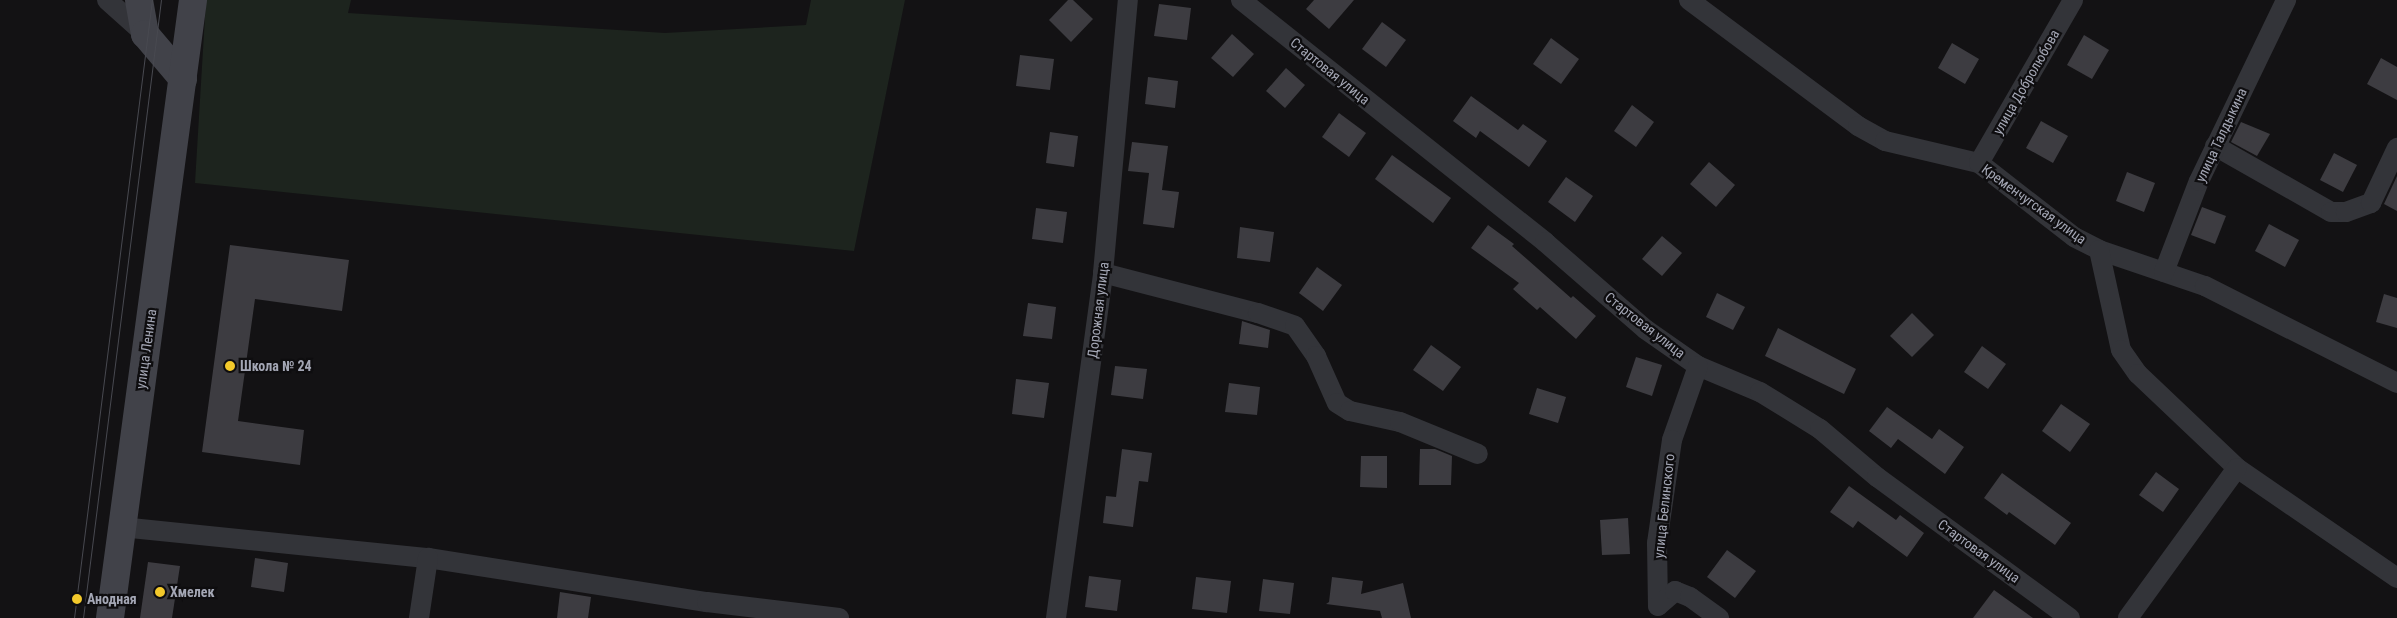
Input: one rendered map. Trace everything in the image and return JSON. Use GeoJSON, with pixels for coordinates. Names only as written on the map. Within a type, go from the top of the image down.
{"type":"FeatureCollection","features":[{"type":"Feature","properties":{"kind":"main road"},"geometry":{"type":"LineString","coordinates":[[139,0],[145,34],[183,80]]}},
{"type":"Feature","properties":{"kind":"main road","name":"улица Ленина"},"geometry":{"type":"LineString","coordinates":[[110,618],[193,0]]}},
{"type":"Feature","properties":{"kind":"street"},"geometry":{"type":"LineString","coordinates":[[107,0],[145,34]]}},
{"type":"Feature","properties":{"kind":"street","name":"Дорожная улица"},"geometry":{"type":"LineString","coordinates":[[1056,618],[1103,273],[1128,0]]}},
{"type":"Feature","properties":{"kind":"street","name":"Стартовая улица"},"geometry":{"type":"LineString","coordinates":[[1241,0],[1545,242],[1645,329],[1698,366],[1760,392],[1820,429],[1876,477],[2070,618]]}},
{"type":"Feature","properties":{"kind":"street","name":"Кременчугская улица"},"geometry":{"type":"LineString","coordinates":[[1689,0],[1858,126],[1885,142],[1979,163],[2074,237],[2099,250],[2204,286],[2397,383]]}},
{"type":"Feature","properties":{"kind":"street","name":"улица Добролюбова"},"geometry":{"type":"LineString","coordinates":[[1979,163],[2073,0]]}},
{"type":"Feature","properties":{"kind":"street","name":"улица Талдыкина"},"geometry":{"type":"LineString","coordinates":[[2164,272],[2216,146],[2286,0]]}},
{"type":"Feature","properties":{"kind":"street"},"geometry":{"type":"LineString","coordinates":[[2216,146],[2331,212],[2346,212],[2371,202],[2397,148]]}},
{"type":"Feature","properties":{"kind":"street"},"geometry":{"type":"LineString","coordinates":[[2099,250],[2121,350],[2138,374],[2237,468],[2397,578]]}},
{"type":"Feature","properties":{"kind":"street"},"geometry":{"type":"LineString","coordinates":[[1103,273],[1258,313],[1295,326],[1316,356],[1337,403],[1350,410],[1400,422],[1478,454]]}},
{"type":"Feature","properties":{"kind":"street","name":"улица Белинского"},"geometry":{"type":"LineString","coordinates":[[1653,612],[1657,544],[1672,440],[1698,366]]}},
{"type":"Feature","properties":{"kind":"street"},"geometry":{"type":"LineString","coordinates":[[2128,618],[2237,468]]}},
{"type":"Feature","properties":{"kind":"street"},"geometry":{"type":"LineString","coordinates":[[121,527],[428,558],[706,610],[839,618]]}},
{"type":"Feature","properties":{"kind":"street"},"geometry":{"type":"LineString","coordinates":[[419,618],[428,558]]}},
{"type":"Feature","properties":{"kind":"street","name":"улица Белинского"},"geometry":{"type":"LineString","coordinates":[[1653,612],[1675,591],[1690,597],[1719,618]]}},
{"type":"Feature","properties":{"kind":"shaded area"},"geometry":{"type":"Polygon","coordinates":[[[206,0],[351,0],[348,13],[665,33],[806,25],[811,0],[905,0],[854,251],[195,183],[206,0]]]}},
{"type":"Feature","properties":{"kind":"building"},"geometry":{"type":"Polygon","coordinates":[[[1068,0],[1073,0],[1093,19],[1071,42],[1049,20],[1068,0]]]}},
{"type":"Feature","properties":{"kind":"building"},"geometry":{"type":"Polygon","coordinates":[[[1314,0],[1354,0],[1329,29],[1306,9],[1314,0]]]}},
{"type":"Feature","properties":{"kind":"building"},"geometry":{"type":"Polygon","coordinates":[[[1159,4],[1191,8],[1187,40],[1154,36],[1159,4]]]}},
{"type":"Feature","properties":{"kind":"building"},"geometry":{"type":"Polygon","coordinates":[[[1382,22],[1406,40],[1386,67],[1362,49],[1382,22]]]}},
{"type":"Feature","properties":{"kind":"building"},"geometry":{"type":"Polygon","coordinates":[[[1232,34],[1254,54],[1233,77],[1211,58],[1232,34]]]}},
{"type":"Feature","properties":{"kind":"building"},"geometry":{"type":"Polygon","coordinates":[[[2084,35],[2109,50],[2092,79],[2067,65],[2084,35]]]}},
{"type":"Feature","properties":{"kind":"building"},"geometry":{"type":"Polygon","coordinates":[[[1551,38],[1579,59],[1561,84],[1533,64],[1551,38]]]}},
{"type":"Feature","properties":{"kind":"building"},"geometry":{"type":"Polygon","coordinates":[[[1952,43],[1979,59],[1965,84],[1938,68],[1952,43]]]}},
{"type":"Feature","properties":{"kind":"building"},"geometry":{"type":"Polygon","coordinates":[[[1020,55],[1054,59],[1050,90],[1016,86],[1020,55]]]}},
{"type":"Feature","properties":{"kind":"building"},"geometry":{"type":"Polygon","coordinates":[[[2381,58],[2397,67],[2397,100],[2367,84],[2381,58]]]}},
{"type":"Feature","properties":{"kind":"building"},"geometry":{"type":"Polygon","coordinates":[[[1286,68],[1305,85],[1285,108],[1266,91],[1286,68]]]}},
{"type":"Feature","properties":{"kind":"building"},"geometry":{"type":"Polygon","coordinates":[[[1148,77],[1178,81],[1175,108],[1145,104],[1148,77]]]}},
{"type":"Feature","properties":{"kind":"building"},"geometry":{"type":"Polygon","coordinates":[[[1471,96],[1518,130],[1523,124],[1547,141],[1529,167],[1480,131],[1476,138],[1453,121],[1471,96]]]}},
{"type":"Feature","properties":{"kind":"building"},"geometry":{"type":"Polygon","coordinates":[[[1632,105],[1654,122],[1636,147],[1614,131],[1632,105]]]}},
{"type":"Feature","properties":{"kind":"building"},"geometry":{"type":"Polygon","coordinates":[[[1339,113],[1366,133],[1349,157],[1322,137],[1339,113]]]}},
{"type":"Feature","properties":{"kind":"building"},"geometry":{"type":"Polygon","coordinates":[[[2041,121],[2068,136],[2053,163],[2026,148],[2041,121]]]}},
{"type":"Feature","properties":{"kind":"building"},"geometry":{"type":"Polygon","coordinates":[[[2241,122],[2270,134],[2257,156],[2231,142],[2241,122]]]}},
{"type":"Feature","properties":{"kind":"building"},"geometry":{"type":"Polygon","coordinates":[[[1050,132],[1078,136],[1074,167],[1046,163],[1050,132]]]}},
{"type":"Feature","properties":{"kind":"building"},"geometry":{"type":"Polygon","coordinates":[[[1132,142],[1168,146],[1162,190],[1179,192],[1174,228],[1143,224],[1149,173],[1128,171],[1132,142]]]}},
{"type":"Feature","properties":{"kind":"building"},"geometry":{"type":"Polygon","coordinates":[[[2334,153],[2357,165],[2343,192],[2320,180],[2334,153]]]}},
{"type":"Feature","properties":{"kind":"building"},"geometry":{"type":"Polygon","coordinates":[[[1392,155],[1451,198],[1433,223],[1375,179],[1392,155]]]}},
{"type":"Feature","properties":{"kind":"building"},"geometry":{"type":"Polygon","coordinates":[[[1709,162],[1735,185],[1716,207],[1690,184],[1709,162]]]}},
{"type":"Feature","properties":{"kind":"building"},"geometry":{"type":"Polygon","coordinates":[[[2127,172],[2155,183],[2144,212],[2116,201],[2127,172]]]}},
{"type":"Feature","properties":{"kind":"building"},"geometry":{"type":"Polygon","coordinates":[[[2397,176],[2397,211],[2384,204],[2397,176]]]}},
{"type":"Feature","properties":{"kind":"building"},"geometry":{"type":"Polygon","coordinates":[[[1566,177],[1593,196],[1575,222],[1548,202],[1566,177]]]}},
{"type":"Feature","properties":{"kind":"building"},"geometry":{"type":"Polygon","coordinates":[[[2202,207],[2226,216],[2215,244],[2191,235],[2202,207]]]}},
{"type":"Feature","properties":{"kind":"building"},"geometry":{"type":"Polygon","coordinates":[[[1036,208],[1067,212],[1063,243],[1032,239],[1036,208]]]}},
{"type":"Feature","properties":{"kind":"building"},"geometry":{"type":"Polygon","coordinates":[[[2269,224],[2299,240],[2285,267],[2255,251],[2269,224]]]}},
{"type":"Feature","properties":{"kind":"building"},"geometry":{"type":"Polygon","coordinates":[[[1488,225],[1514,244],[1512,246],[1571,298],[1573,296],[1596,316],[1576,339],[1540,307],[1537,310],[1513,289],[1519,283],[1471,248],[1488,225]]]}},
{"type":"Feature","properties":{"kind":"building"},"geometry":{"type":"Polygon","coordinates":[[[1240,227],[1274,232],[1270,262],[1237,258],[1240,227]]]}},
{"type":"Feature","properties":{"kind":"building"},"geometry":{"type":"Polygon","coordinates":[[[1662,236],[1682,253],[1662,276],[1642,259],[1662,236]]]}},
{"type":"Feature","properties":{"kind":"building","name":"Школа № 24"},"geometry":{"type":"Polygon","coordinates":[[[230,245],[349,260],[342,311],[255,299],[238,421],[304,430],[300,465],[202,452],[230,245]]]}},
{"type":"Feature","properties":{"kind":"building"},"geometry":{"type":"Polygon","coordinates":[[[1317,267],[1342,285],[1323,311],[1299,293],[1317,267]]]}},
{"type":"Feature","properties":{"kind":"building"},"geometry":{"type":"Polygon","coordinates":[[[1717,293],[1745,307],[1733,330],[1706,317],[1717,293]]]}},
{"type":"Feature","properties":{"kind":"building"},"geometry":{"type":"Polygon","coordinates":[[[2384,294],[2397,298],[2397,328],[2376,322],[2384,294]]]}},
{"type":"Feature","properties":{"kind":"building"},"geometry":{"type":"Polygon","coordinates":[[[1028,303],[1056,307],[1052,339],[1023,336],[1028,303]]]}},
{"type":"Feature","properties":{"kind":"building"},"geometry":{"type":"Polygon","coordinates":[[[1912,313],[1934,335],[1912,357],[1890,336],[1912,313]]]}},
{"type":"Feature","properties":{"kind":"building"},"geometry":{"type":"Polygon","coordinates":[[[1242,321],[1270,330],[1268,348],[1239,344],[1242,321]]]}},
{"type":"Feature","properties":{"kind":"building"},"geometry":{"type":"Polygon","coordinates":[[[1778,328],[1856,369],[1844,394],[1765,356],[1778,328]]]}},
{"type":"Feature","properties":{"kind":"building"},"geometry":{"type":"Polygon","coordinates":[[[1431,345],[1461,367],[1443,391],[1413,370],[1431,345]]]}},
{"type":"Feature","properties":{"kind":"building"},"geometry":{"type":"Polygon","coordinates":[[[1982,346],[2006,364],[1988,389],[1964,372],[1982,346]]]}},
{"type":"Feature","properties":{"kind":"building"},"geometry":{"type":"Polygon","coordinates":[[[1636,357],[1662,365],[1652,396],[1626,387],[1636,357]]]}},
{"type":"Feature","properties":{"kind":"building"},"geometry":{"type":"Polygon","coordinates":[[[1115,366],[1147,369],[1143,399],[1111,395],[1115,366]]]}},
{"type":"Feature","properties":{"kind":"building"},"geometry":{"type":"Polygon","coordinates":[[[1016,379],[1049,383],[1044,418],[1012,414],[1016,379]]]}},
{"type":"Feature","properties":{"kind":"building"},"geometry":{"type":"Polygon","coordinates":[[[1229,383],[1260,387],[1257,415],[1225,412],[1229,383]]]}},
{"type":"Feature","properties":{"kind":"building"},"geometry":{"type":"Polygon","coordinates":[[[1537,388],[1566,397],[1558,423],[1529,414],[1537,388]]]}},
{"type":"Feature","properties":{"kind":"building"},"geometry":{"type":"Polygon","coordinates":[[[2061,404],[2090,424],[2070,452],[2042,431],[2061,404]]]}},
{"type":"Feature","properties":{"kind":"building"},"geometry":{"type":"Polygon","coordinates":[[[1887,407],[1932,439],[1939,429],[1964,447],[1945,474],[1898,439],[1891,448],[1869,431],[1887,407]]]}},
{"type":"Feature","properties":{"kind":"building"},"geometry":{"type":"Polygon","coordinates":[[[1122,449],[1152,453],[1148,482],[1139,481],[1133,527],[1103,523],[1106,496],[1116,497],[1122,449]]]}},
{"type":"Feature","properties":{"kind":"building"},"geometry":{"type":"Polygon","coordinates":[[[1420,449],[1435,449],[1452,456],[1451,485],[1419,485],[1420,449]]]}},
{"type":"Feature","properties":{"kind":"building"},"geometry":{"type":"Polygon","coordinates":[[[1361,456],[1387,456],[1387,488],[1360,487],[1361,456]]]}},
{"type":"Feature","properties":{"kind":"building"},"geometry":{"type":"Polygon","coordinates":[[[2156,472],[2179,489],[2163,512],[2139,495],[2156,472]]]}},
{"type":"Feature","properties":{"kind":"building"},"geometry":{"type":"Polygon","coordinates":[[[2002,473],[2071,523],[2055,545],[2009,512],[2007,515],[1984,498],[2002,473]]]}},
{"type":"Feature","properties":{"kind":"building"},"geometry":{"type":"Polygon","coordinates":[[[1849,486],[1896,520],[1900,515],[1924,533],[1907,557],[1858,521],[1853,528],[1830,512],[1849,486]]]}},
{"type":"Feature","properties":{"kind":"building"},"geometry":{"type":"Polygon","coordinates":[[[1628,518],[1630,554],[1602,555],[1600,520],[1628,518]]]}},
{"type":"Feature","properties":{"kind":"building"},"geometry":{"type":"Polygon","coordinates":[[[1727,550],[1756,571],[1735,598],[1707,577],[1727,550]]]}},
{"type":"Feature","properties":{"kind":"building"},"geometry":{"type":"Polygon","coordinates":[[[255,558],[288,563],[284,592],[251,587],[255,558]]]}},
{"type":"Feature","properties":{"kind":"building","name":"Хмелек"},"geometry":{"type":"Polygon","coordinates":[[[148,562],[180,566],[172,618],[140,618],[148,562]]]}},
{"type":"Feature","properties":{"kind":"building"},"geometry":{"type":"Polygon","coordinates":[[[1089,576],[1121,580],[1117,611],[1085,607],[1089,576]]]}},
{"type":"Feature","properties":{"kind":"building"},"geometry":{"type":"Polygon","coordinates":[[[1196,577],[1231,581],[1227,613],[1192,609],[1196,577]]]}},
{"type":"Feature","properties":{"kind":"building"},"geometry":{"type":"Polygon","coordinates":[[[1332,577],[1363,581],[1361,594],[1403,583],[1411,618],[1382,618],[1380,611],[1326,604],[1329,602],[1332,577]]]}},
{"type":"Feature","properties":{"kind":"building"},"geometry":{"type":"Polygon","coordinates":[[[1263,579],[1294,583],[1290,614],[1259,611],[1263,579]]]}},
{"type":"Feature","properties":{"kind":"building"},"geometry":{"type":"Polygon","coordinates":[[[1994,590],[2033,618],[1973,618],[1994,590]]]}},
{"type":"Feature","properties":{"kind":"building"},"geometry":{"type":"Polygon","coordinates":[[[560,592],[591,597],[588,618],[557,618],[560,592]]]}},
{"type":"Feature","properties":{"kind":"tram line"},"geometry":{"type":"LineString","coordinates":[[74,618],[152,0]]}},
{"type":"Feature","properties":{"kind":"tram line"},"geometry":{"type":"LineString","coordinates":[[83,618],[161,0]]}},
{"type":"Feature","properties":{"kind":"place","name":"Школа № 24"},"geometry":{"type":"Point","coordinates":[230,366]}},
{"type":"Feature","properties":{"kind":"place","name":"Хмелек"},"geometry":{"type":"Point","coordinates":[160,592]}},
{"type":"Feature","properties":{"kind":"place","name":"Анодная"},"geometry":{"type":"Point","coordinates":[77,599]}}]}
